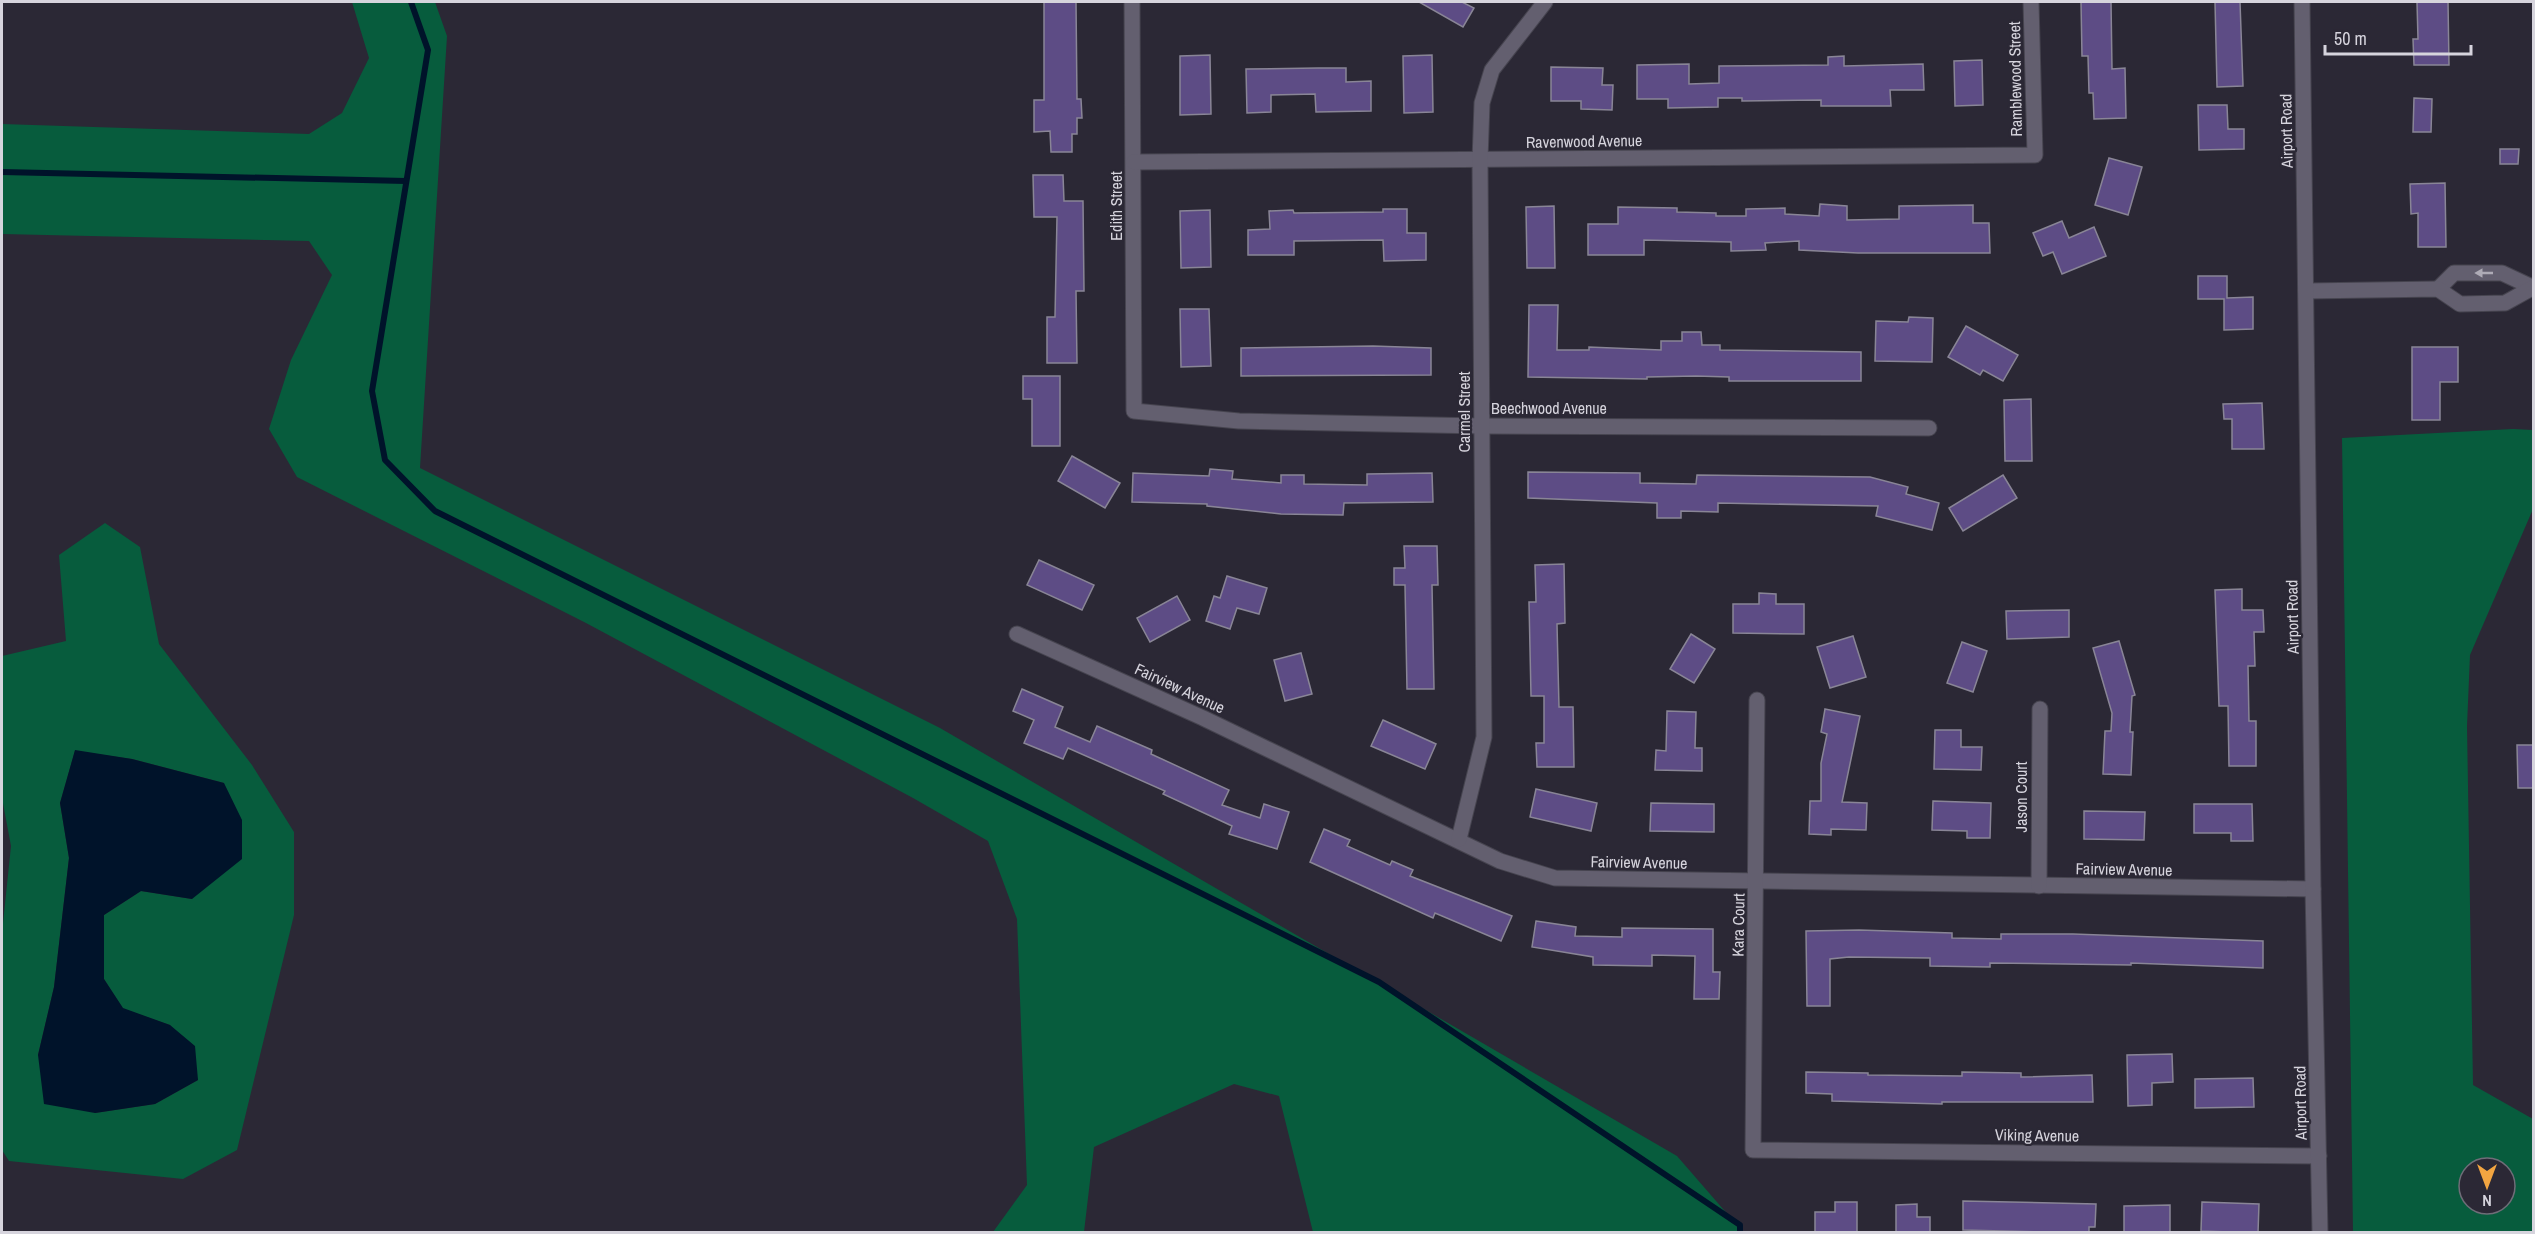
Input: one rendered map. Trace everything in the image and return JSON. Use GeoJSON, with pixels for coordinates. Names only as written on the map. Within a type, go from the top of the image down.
{"type":"FeatureCollection","features":[{"type":"Feature","properties":{"kind":"street","name":"Edith Street"},"geometry":{"type":"LineString","coordinates":[[1132,2],[1134,411]]}},
{"type":"Feature","properties":{"kind":"street","name":"Carmel Street"},"geometry":{"type":"LineString","coordinates":[[1459,839],[1484,737],[1480,160],[1482,103],[1492,70],[1545,2]]}},
{"type":"Feature","properties":{"kind":"street","name":"Ramblewood Street"},"geometry":{"type":"LineString","coordinates":[[2031,2],[2035,155]]}},
{"type":"Feature","properties":{"kind":"street","name":"Airport Road"},"geometry":{"type":"LineString","coordinates":[[2302,2],[2313,889],[2320,1233]]}},
{"type":"Feature","properties":{"kind":"street","name":"Ravenwood Avenue"},"geometry":{"type":"LineString","coordinates":[[1134,162],[2035,155]]}},
{"type":"Feature","properties":{"kind":"street"},"geometry":{"type":"LineString","coordinates":[[2438,289],[2454,273],[2502,273],[2533,288]]}},
{"type":"Feature","properties":{"kind":"street"},"geometry":{"type":"LineString","coordinates":[[2306,291],[2438,289],[2460,304],[2505,303],[2533,288]]}},
{"type":"Feature","properties":{"kind":"street","name":"Beechwood Avenue"},"geometry":{"type":"LineString","coordinates":[[1134,411],[1239,421],[1482,426],[1929,428]]}},
{"type":"Feature","properties":{"kind":"street","name":"Fairview Avenue"},"geometry":{"type":"LineString","coordinates":[[1017,634],[1459,839],[1500,861],[1555,878],[2313,889]]}},
{"type":"Feature","properties":{"kind":"street","name":"Kara Court"},"geometry":{"type":"LineString","coordinates":[[1753,1150],[1757,700]]}},
{"type":"Feature","properties":{"kind":"street","name":"Jason Court"},"geometry":{"type":"LineString","coordinates":[[2039,886],[2040,709]]}},
{"type":"Feature","properties":{"kind":"street","name":"Viking Avenue"},"geometry":{"type":"LineString","coordinates":[[1753,1150],[2319,1156]]}},
{"type":"Feature","properties":{"kind":"green space"},"geometry":{"type":"Polygon","coordinates":[[[352,2],[435,2],[447,36],[420,468],[940,728],[1677,1156],[1743,1232],[1313,1232],[1279,1096],[1234,1084],[1094,1147],[1084,1232],[993,1232],[1027,1185],[1017,919],[988,841],[913,798],[586,623],[297,477],[269,429],[291,360],[332,275],[309,241],[2,234],[2,124],[309,134],[342,113],[369,58],[352,2]]]}},
{"type":"Feature","properties":{"kind":"green space"},"geometry":{"type":"Polygon","coordinates":[[[2513,429],[2533,430],[2533,509],[2470,655],[2467,726],[2473,1085],[2533,1119],[2533,1232],[2353,1232],[2342,438],[2513,429]]]}},
{"type":"Feature","properties":{"kind":"green space"},"geometry":{"type":"Polygon","coordinates":[[[105,523],[140,547],[159,644],[252,765],[294,832],[294,915],[237,1150],[183,1179],[9,1161],[2,1150],[2,933],[11,846],[2,798],[2,656],[66,641],[59,555],[105,523]],[[75,751],[60,803],[69,858],[54,987],[38,1055],[95,1113],[155,1104],[198,1080],[170,1025],[123,1009],[104,979],[104,915],[141,891],[192,899],[224,783],[132,759],[75,751]]]}},
{"type":"Feature","properties":{"kind":"water"},"geometry":{"type":"Polygon","coordinates":[[[75,750],[132,759],[224,783],[242,820],[242,859],[192,899],[141,891],[104,915],[104,979],[123,1008],[170,1025],[195,1046],[198,1080],[155,1104],[95,1113],[44,1104],[38,1055],[54,987],[69,858],[60,803],[75,750]]]}},
{"type":"Feature","properties":{"kind":"building"},"geometry":{"type":"Polygon","coordinates":[[[1044,2],[1076,2],[1077,99],[1081,99],[1082,118],[1077,118],[1077,134],[1072,134],[1072,152],[1051,152],[1050,131],[1034,132],[1034,100],[1044,100],[1044,2]]]}},
{"type":"Feature","properties":{"kind":"building"},"geometry":{"type":"Polygon","coordinates":[[[1419,2],[1462,2],[1474,8],[1463,27],[1419,2]]]}},
{"type":"Feature","properties":{"kind":"building"},"geometry":{"type":"Polygon","coordinates":[[[2081,2],[2111,2],[2112,69],[2125,68],[2126,118],[2094,119],[2093,93],[2089,93],[2088,56],[2082,56],[2081,2]]]}},
{"type":"Feature","properties":{"kind":"building"},"geometry":{"type":"Polygon","coordinates":[[[2215,2],[2240,2],[2243,86],[2217,87],[2215,2]]]}},
{"type":"Feature","properties":{"kind":"building"},"geometry":{"type":"Polygon","coordinates":[[[2417,2],[2448,2],[2449,65],[2414,65],[2413,39],[2418,39],[2417,2]]]}},
{"type":"Feature","properties":{"kind":"building"},"geometry":{"type":"Polygon","coordinates":[[[1210,55],[1211,114],[1180,115],[1180,56],[1210,55]]]}},
{"type":"Feature","properties":{"kind":"building"},"geometry":{"type":"Polygon","coordinates":[[[1432,55],[1433,112],[1404,113],[1403,56],[1432,55]]]}},
{"type":"Feature","properties":{"kind":"building"},"geometry":{"type":"Polygon","coordinates":[[[1844,56],[1844,66],[1923,64],[1924,90],[1890,90],[1891,106],[1821,106],[1821,100],[1742,101],[1742,98],[1718,98],[1718,107],[1668,108],[1668,99],[1637,99],[1637,65],[1689,64],[1689,84],[1719,83],[1719,66],[1828,65],[1828,57],[1844,56]]]}},
{"type":"Feature","properties":{"kind":"building"},"geometry":{"type":"Polygon","coordinates":[[[1982,60],[1983,105],[1955,106],[1954,61],[1982,60]]]}},
{"type":"Feature","properties":{"kind":"building"},"geometry":{"type":"Polygon","coordinates":[[[1551,67],[1603,68],[1602,85],[1613,85],[1612,110],[1581,109],[1581,101],[1551,101],[1551,67]]]}},
{"type":"Feature","properties":{"kind":"building"},"geometry":{"type":"Polygon","coordinates":[[[1346,68],[1346,82],[1371,81],[1371,111],[1316,112],[1315,94],[1271,95],[1271,112],[1247,113],[1246,69],[1346,68]]]}},
{"type":"Feature","properties":{"kind":"building"},"geometry":{"type":"Polygon","coordinates":[[[2414,98],[2432,99],[2431,132],[2413,132],[2414,98]]]}},
{"type":"Feature","properties":{"kind":"building"},"geometry":{"type":"Polygon","coordinates":[[[2198,105],[2227,105],[2228,129],[2244,129],[2244,149],[2199,150],[2198,105]]]}},
{"type":"Feature","properties":{"kind":"building"},"geometry":{"type":"Polygon","coordinates":[[[2500,149],[2519,149],[2518,164],[2500,164],[2500,149]]]}},
{"type":"Feature","properties":{"kind":"building"},"geometry":{"type":"Polygon","coordinates":[[[2109,158],[2142,167],[2128,215],[2095,205],[2109,158]]]}},
{"type":"Feature","properties":{"kind":"building"},"geometry":{"type":"Polygon","coordinates":[[[1033,175],[1063,175],[1064,201],[1083,201],[1084,291],[1076,291],[1077,363],[1047,363],[1047,317],[1055,317],[1057,217],[1034,217],[1033,175]]]}},
{"type":"Feature","properties":{"kind":"building"},"geometry":{"type":"Polygon","coordinates":[[[2445,183],[2446,247],[2418,247],[2418,213],[2411,214],[2410,184],[2445,183]]]}},
{"type":"Feature","properties":{"kind":"building"},"geometry":{"type":"Polygon","coordinates":[[[1820,204],[1847,206],[1847,220],[1899,219],[1899,206],[1973,205],[1973,223],[1989,223],[1990,253],[1858,253],[1799,250],[1799,241],[1765,243],[1766,250],[1731,251],[1731,242],[1644,240],[1644,255],[1588,255],[1588,224],[1618,224],[1618,207],[1677,208],[1677,212],[1716,213],[1716,216],[1746,216],[1746,209],[1785,208],[1785,214],[1819,216],[1820,204]]]}},
{"type":"Feature","properties":{"kind":"building"},"geometry":{"type":"Polygon","coordinates":[[[1554,206],[1555,268],[1527,268],[1526,207],[1554,206]]]}},
{"type":"Feature","properties":{"kind":"building"},"geometry":{"type":"Polygon","coordinates":[[[1383,209],[1407,209],[1407,233],[1426,233],[1426,260],[1384,261],[1383,240],[1294,241],[1294,255],[1248,255],[1248,230],[1270,229],[1269,211],[1383,212],[1383,209]]]}},
{"type":"Feature","properties":{"kind":"building"},"geometry":{"type":"Polygon","coordinates":[[[1210,210],[1211,267],[1181,268],[1180,211],[1210,210]]]}},
{"type":"Feature","properties":{"kind":"building"},"geometry":{"type":"Polygon","coordinates":[[[2062,221],[2069,238],[2094,227],[2106,256],[2062,274],[2053,252],[2043,256],[2033,233],[2062,221]]]}},
{"type":"Feature","properties":{"kind":"building"},"geometry":{"type":"Polygon","coordinates":[[[2198,276],[2227,276],[2227,298],[2253,297],[2253,329],[2224,330],[2224,299],[2198,299],[2198,276]]]}},
{"type":"Feature","properties":{"kind":"building"},"geometry":{"type":"Polygon","coordinates":[[[1529,305],[1558,305],[1557,350],[1589,350],[1589,347],[1661,350],[1661,341],[1682,341],[1682,332],[1701,332],[1702,345],[1720,345],[1720,350],[1861,352],[1861,381],[1729,381],[1729,377],[1696,376],[1647,377],[1647,379],[1528,377],[1529,305]]]}},
{"type":"Feature","properties":{"kind":"building"},"geometry":{"type":"Polygon","coordinates":[[[1180,309],[1209,309],[1211,366],[1181,367],[1180,309]]]}},
{"type":"Feature","properties":{"kind":"building"},"geometry":{"type":"Polygon","coordinates":[[[1909,317],[1933,318],[1932,362],[1875,361],[1876,321],[1908,322],[1909,317]]]}},
{"type":"Feature","properties":{"kind":"building"},"geometry":{"type":"Polygon","coordinates":[[[1966,326],[2018,355],[2003,381],[1983,370],[1980,375],[1948,357],[1966,326]]]}},
{"type":"Feature","properties":{"kind":"building"},"geometry":{"type":"Polygon","coordinates":[[[1373,346],[1431,348],[1431,375],[1241,376],[1241,348],[1373,346]]]}},
{"type":"Feature","properties":{"kind":"building"},"geometry":{"type":"Polygon","coordinates":[[[2412,347],[2458,347],[2458,382],[2440,382],[2440,420],[2412,420],[2412,347]]]}},
{"type":"Feature","properties":{"kind":"building"},"geometry":{"type":"Polygon","coordinates":[[[1023,376],[1060,376],[1060,446],[1032,446],[1032,399],[1023,399],[1023,376]]]}},
{"type":"Feature","properties":{"kind":"building"},"geometry":{"type":"Polygon","coordinates":[[[2031,399],[2032,461],[2005,461],[2004,400],[2031,399]]]}},
{"type":"Feature","properties":{"kind":"building"},"geometry":{"type":"Polygon","coordinates":[[[2262,403],[2264,449],[2232,449],[2232,419],[2224,419],[2223,404],[2262,403]]]}},
{"type":"Feature","properties":{"kind":"building"},"geometry":{"type":"Polygon","coordinates":[[[1072,456],[1120,483],[1105,508],[1058,481],[1072,456]]]}},
{"type":"Feature","properties":{"kind":"building"},"geometry":{"type":"Polygon","coordinates":[[[1210,469],[1233,471],[1232,479],[1281,483],[1281,475],[1304,475],[1304,484],[1367,485],[1367,474],[1432,473],[1433,502],[1344,503],[1343,515],[1281,514],[1207,506],[1207,504],[1132,502],[1133,473],[1209,476],[1210,469]]]}},
{"type":"Feature","properties":{"kind":"building"},"geometry":{"type":"Polygon","coordinates":[[[1528,472],[1640,473],[1640,483],[1696,484],[1697,475],[1870,477],[1908,487],[1906,494],[1939,503],[1932,530],[1876,516],[1878,506],[1718,503],[1718,512],[1681,511],[1681,518],[1657,518],[1657,503],[1528,498],[1528,472]]]}},
{"type":"Feature","properties":{"kind":"building"},"geometry":{"type":"Polygon","coordinates":[[[2003,475],[2017,498],[1963,531],[1949,508],[2003,475]]]}},
{"type":"Feature","properties":{"kind":"building"},"geometry":{"type":"Polygon","coordinates":[[[1404,546],[1437,546],[1438,585],[1432,585],[1434,689],[1407,689],[1405,585],[1394,585],[1394,568],[1405,568],[1404,546]]]}},
{"type":"Feature","properties":{"kind":"building"},"geometry":{"type":"Polygon","coordinates":[[[1039,560],[1094,585],[1082,610],[1027,585],[1039,560]]]}},
{"type":"Feature","properties":{"kind":"building"},"geometry":{"type":"Polygon","coordinates":[[[1564,564],[1565,623],[1557,624],[1559,707],[1573,707],[1574,767],[1537,767],[1536,743],[1544,743],[1544,696],[1531,696],[1529,602],[1536,602],[1535,565],[1564,564]]]}},
{"type":"Feature","properties":{"kind":"building"},"geometry":{"type":"Polygon","coordinates":[[[1227,576],[1267,588],[1259,614],[1237,608],[1230,629],[1206,621],[1214,596],[1220,598],[1227,576]]]}},
{"type":"Feature","properties":{"kind":"building"},"geometry":{"type":"Polygon","coordinates":[[[2242,589],[2242,610],[2263,610],[2264,632],[2254,632],[2255,666],[2248,666],[2249,721],[2256,721],[2256,766],[2229,766],[2228,706],[2219,706],[2215,590],[2242,589]]]}},
{"type":"Feature","properties":{"kind":"building"},"geometry":{"type":"Polygon","coordinates":[[[1759,593],[1776,594],[1776,604],[1804,604],[1804,634],[1733,633],[1733,604],[1759,604],[1759,593]]]}},
{"type":"Feature","properties":{"kind":"building"},"geometry":{"type":"Polygon","coordinates":[[[1177,596],[1190,620],[1150,642],[1137,618],[1177,596]]]}},
{"type":"Feature","properties":{"kind":"building"},"geometry":{"type":"Polygon","coordinates":[[[2069,610],[2069,637],[2007,639],[2006,611],[2069,610]]]}},
{"type":"Feature","properties":{"kind":"building"},"geometry":{"type":"Polygon","coordinates":[[[1691,634],[1715,649],[1694,683],[1670,669],[1691,634]]]}},
{"type":"Feature","properties":{"kind":"building"},"geometry":{"type":"Polygon","coordinates":[[[1853,636],[1866,677],[1830,688],[1817,647],[1853,636]]]}},
{"type":"Feature","properties":{"kind":"building"},"geometry":{"type":"Polygon","coordinates":[[[2119,641],[2135,695],[2132,696],[2130,732],[2133,732],[2131,775],[2103,774],[2105,731],[2111,731],[2112,713],[2093,648],[2119,641]]]}},
{"type":"Feature","properties":{"kind":"building"},"geometry":{"type":"Polygon","coordinates":[[[1962,642],[1987,651],[1973,692],[1947,683],[1962,642]]]}},
{"type":"Feature","properties":{"kind":"building"},"geometry":{"type":"Polygon","coordinates":[[[1301,653],[1312,694],[1285,701],[1274,660],[1301,653]]]}},
{"type":"Feature","properties":{"kind":"building"},"geometry":{"type":"Polygon","coordinates":[[[1022,689],[1063,707],[1055,727],[1090,742],[1097,726],[1152,750],[1151,754],[1229,790],[1222,805],[1260,818],[1264,804],[1289,812],[1277,849],[1229,834],[1232,826],[1163,794],[1165,791],[1068,748],[1063,759],[1024,743],[1034,720],[1013,711],[1022,689]]]}},
{"type":"Feature","properties":{"kind":"building"},"geometry":{"type":"Polygon","coordinates":[[[1825,709],[1860,716],[1842,802],[1867,803],[1866,830],[1831,829],[1831,835],[1809,834],[1810,801],[1821,801],[1821,763],[1827,734],[1821,732],[1825,709]]]}},
{"type":"Feature","properties":{"kind":"building"},"geometry":{"type":"Polygon","coordinates":[[[1667,711],[1696,712],[1695,748],[1702,748],[1702,771],[1655,770],[1656,750],[1666,751],[1667,711]]]}},
{"type":"Feature","properties":{"kind":"building"},"geometry":{"type":"Polygon","coordinates":[[[1383,720],[1436,744],[1425,769],[1371,746],[1383,720]]]}},
{"type":"Feature","properties":{"kind":"building"},"geometry":{"type":"Polygon","coordinates":[[[1935,730],[1961,730],[1961,747],[1982,747],[1981,770],[1934,769],[1935,730]]]}},
{"type":"Feature","properties":{"kind":"building"},"geometry":{"type":"Polygon","coordinates":[[[2517,745],[2534,745],[2534,788],[2518,788],[2517,745]]]}},
{"type":"Feature","properties":{"kind":"building"},"geometry":{"type":"Polygon","coordinates":[[[1536,789],[1597,803],[1591,831],[1530,817],[1536,789]]]}},
{"type":"Feature","properties":{"kind":"building"},"geometry":{"type":"Polygon","coordinates":[[[1933,801],[1991,803],[1990,838],[1967,838],[1967,831],[1932,830],[1933,801]]]}},
{"type":"Feature","properties":{"kind":"building"},"geometry":{"type":"Polygon","coordinates":[[[1651,803],[1714,804],[1714,832],[1650,831],[1651,803]]]}},
{"type":"Feature","properties":{"kind":"building"},"geometry":{"type":"Polygon","coordinates":[[[2194,804],[2252,804],[2253,841],[2231,841],[2231,833],[2194,833],[2194,804]]]}},
{"type":"Feature","properties":{"kind":"building"},"geometry":{"type":"Polygon","coordinates":[[[2084,811],[2145,812],[2144,840],[2084,839],[2084,811]]]}},
{"type":"Feature","properties":{"kind":"building"},"geometry":{"type":"Polygon","coordinates":[[[1324,829],[1350,840],[1347,846],[1390,865],[1392,861],[1413,870],[1410,876],[1512,916],[1501,941],[1435,913],[1433,918],[1310,862],[1324,829]]]}},
{"type":"Feature","properties":{"kind":"building"},"geometry":{"type":"Polygon","coordinates":[[[1536,921],[1576,927],[1575,936],[1622,937],[1622,928],[1713,929],[1713,972],[1720,972],[1719,999],[1694,999],[1695,956],[1652,955],[1652,966],[1593,965],[1593,957],[1532,947],[1536,921]]]}},
{"type":"Feature","properties":{"kind":"building"},"geometry":{"type":"Polygon","coordinates":[[[1806,931],[1952,933],[1952,938],[2001,939],[2001,934],[2073,934],[2263,941],[2263,968],[2131,963],[2131,965],[1990,963],[1990,967],[1930,966],[1930,958],[1849,957],[1830,959],[1830,1006],[1807,1006],[1806,931]]]}},
{"type":"Feature","properties":{"kind":"building"},"geometry":{"type":"Polygon","coordinates":[[[2172,1054],[2173,1082],[2152,1083],[2152,1105],[2128,1106],[2127,1055],[2172,1054]]]}},
{"type":"Feature","properties":{"kind":"building"},"geometry":{"type":"Polygon","coordinates":[[[1806,1072],[1962,1076],[1962,1072],[2021,1073],[2021,1077],[2092,1075],[2093,1102],[1942,1102],[1942,1104],[1832,1101],[1832,1094],[1806,1093],[1806,1072]]]}},
{"type":"Feature","properties":{"kind":"building"},"geometry":{"type":"Polygon","coordinates":[[[2253,1078],[2254,1107],[2195,1108],[2195,1079],[2253,1078]]]}},
{"type":"Feature","properties":{"kind":"building"},"geometry":{"type":"Polygon","coordinates":[[[1963,1201],[2096,1204],[2095,1227],[2089,1227],[2089,1233],[1963,1230],[1963,1201]]]}},
{"type":"Feature","properties":{"kind":"building"},"geometry":{"type":"Polygon","coordinates":[[[1835,1202],[1857,1202],[1857,1233],[1815,1232],[1815,1212],[1835,1212],[1835,1202]]]}},
{"type":"Feature","properties":{"kind":"building"},"geometry":{"type":"Polygon","coordinates":[[[2202,1202],[2259,1204],[2258,1233],[2201,1231],[2202,1202]]]}},
{"type":"Feature","properties":{"kind":"building"},"geometry":{"type":"Polygon","coordinates":[[[1917,1204],[1917,1217],[1930,1217],[1930,1233],[1896,1233],[1896,1205],[1917,1204]]]}},
{"type":"Feature","properties":{"kind":"building"},"geometry":{"type":"Polygon","coordinates":[[[2170,1205],[2170,1233],[2124,1233],[2124,1206],[2170,1205]]]}},
{"type":"Feature","properties":{"kind":"waterway"},"geometry":{"type":"LineString","coordinates":[[411,2],[428,50],[372,391],[385,460],[435,511],[1379,982],[1740,1225],[1740,1232]]}},
{"type":"Feature","properties":{"kind":"waterway"},"geometry":{"type":"LineString","coordinates":[[2,172],[406,181]]}}]}
